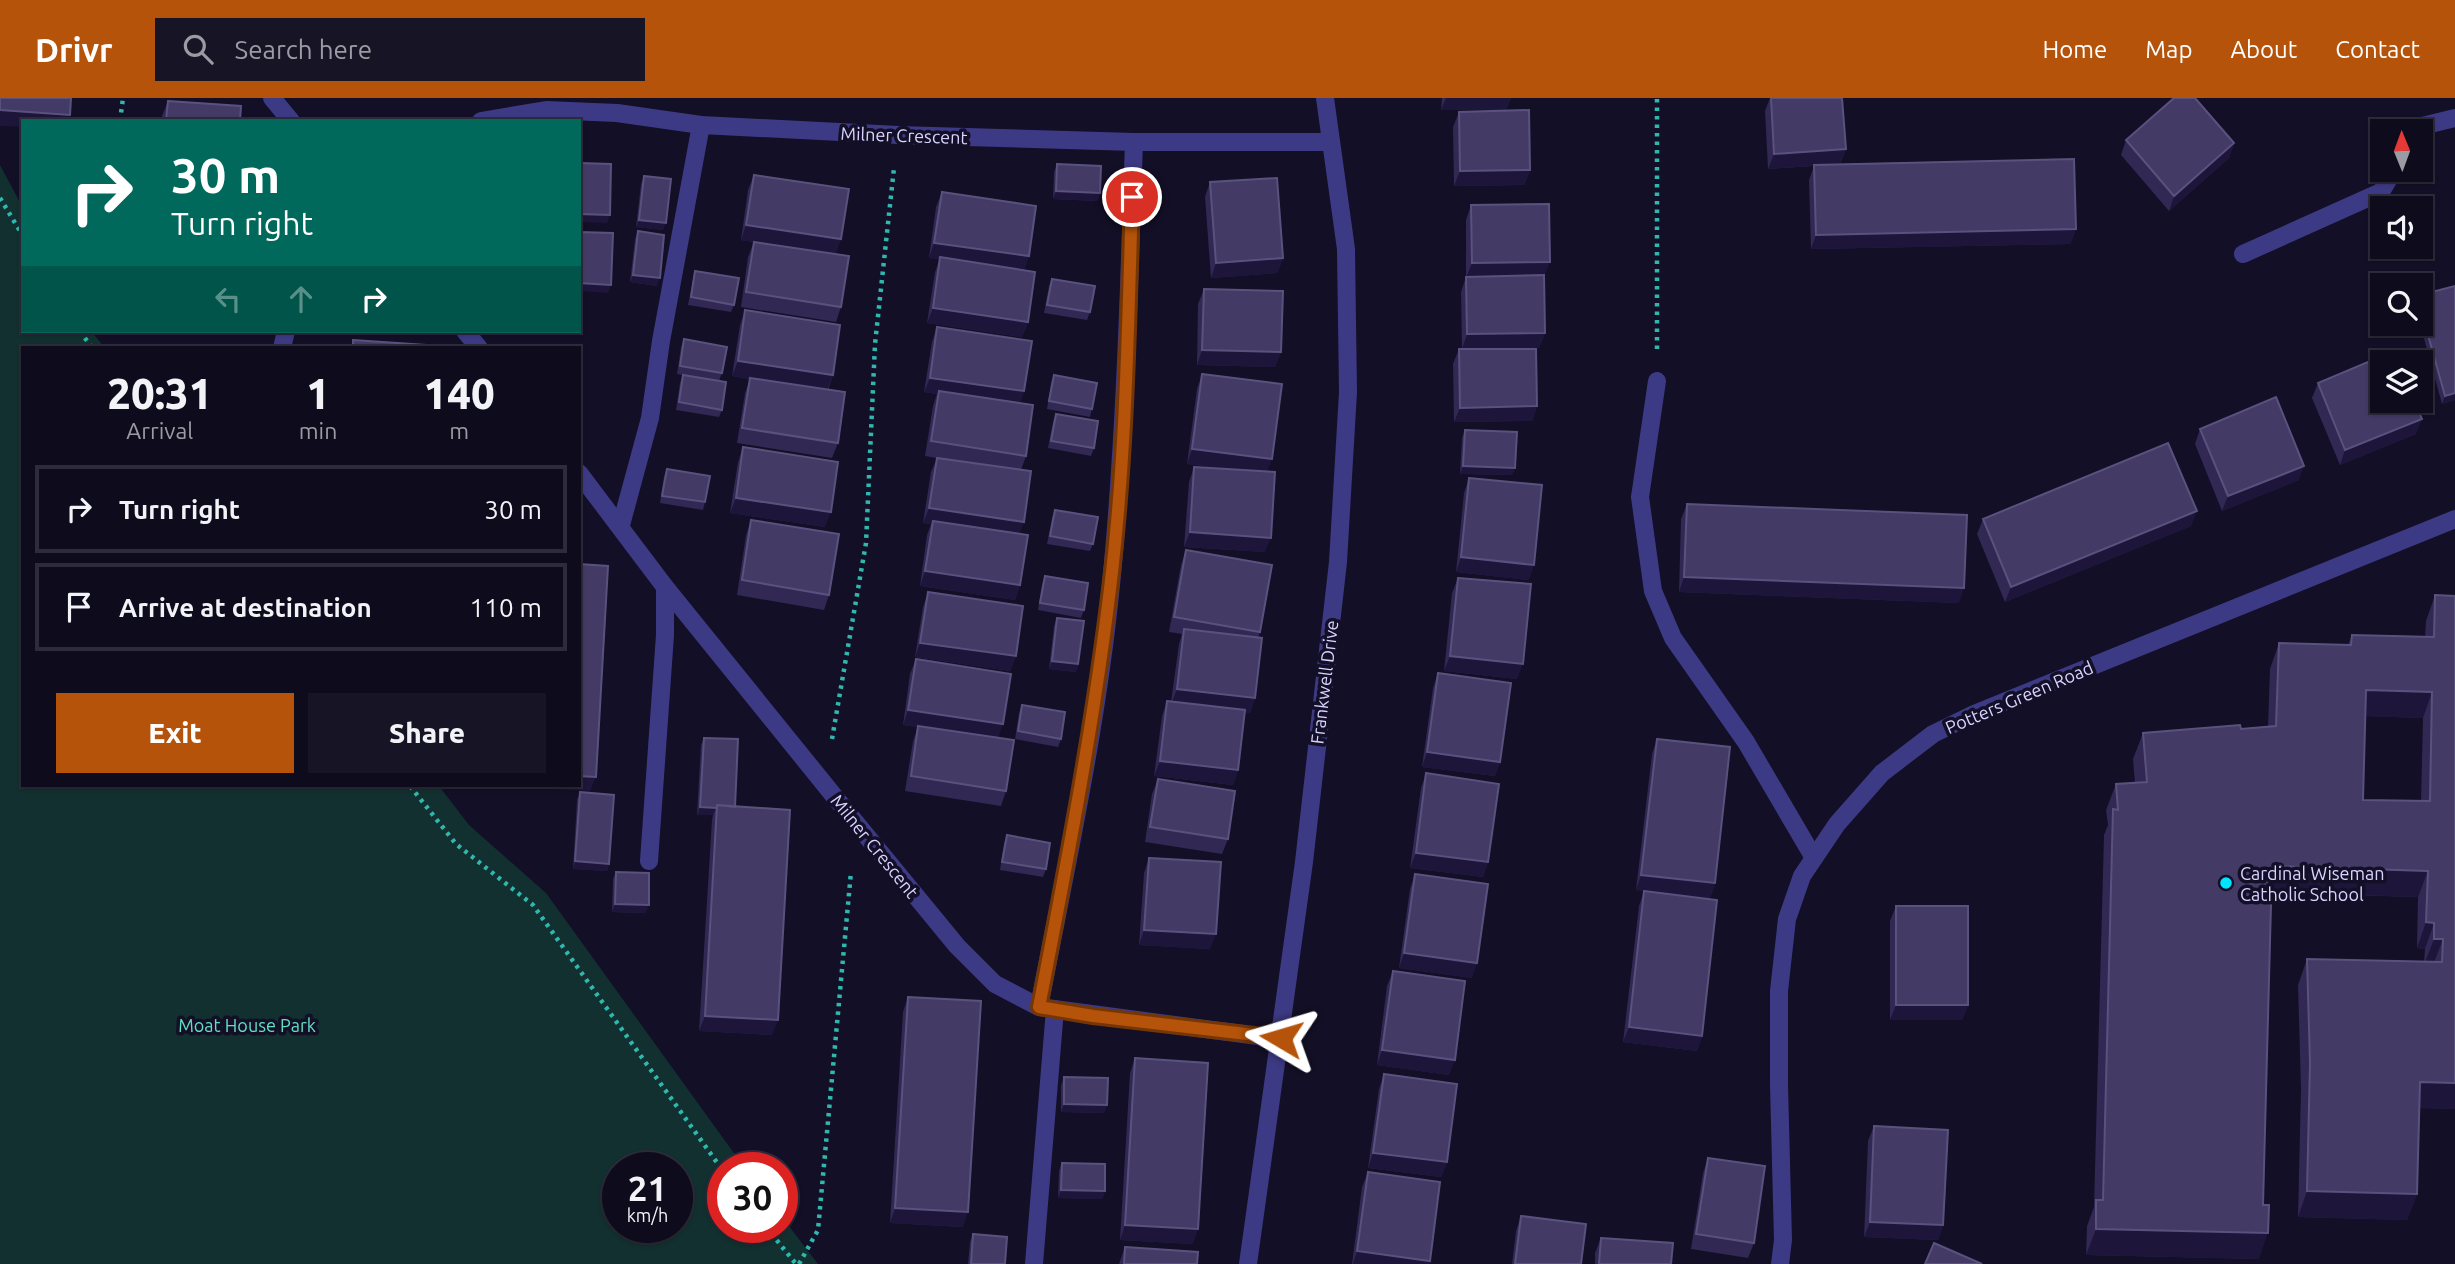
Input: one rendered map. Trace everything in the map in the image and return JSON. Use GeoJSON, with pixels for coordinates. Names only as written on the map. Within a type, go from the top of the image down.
{"type":"FeatureCollection","features":[{"type":"Feature","properties":{"kind":"street"},"geometry":{"type":"LineString","coordinates":[[272,98],[289,119]]}},
{"type":"Feature","properties":{"kind":"street","name":"Frankwell Drive"},"geometry":{"type":"LineString","coordinates":[[1248,1264],[1281,1038],[1338,562],[1348,392],[1346,249],[1325,98]]}},
{"type":"Feature","properties":{"kind":"street","name":"Milner Crescent"},"geometry":{"type":"LineString","coordinates":[[493,119],[546,110],[617,113],[701,125],[898,135],[1134,142],[1330,142]]}},
{"type":"Feature","properties":{"kind":"street"},"geometry":{"type":"LineString","coordinates":[[2433,123],[2455,118]]}},
{"type":"Feature","properties":{"kind":"street"},"geometry":{"type":"LineString","coordinates":[[621,525],[650,418],[661,341],[701,125]]}},
{"type":"Feature","properties":{"kind":"street"},"geometry":{"type":"LineString","coordinates":[[1034,1264],[1047,1008],[1111,587],[1126,391],[1134,142]]}},
{"type":"Feature","properties":{"kind":"street"},"geometry":{"type":"LineString","coordinates":[[2243,254],[2381,192],[2387,182]]}},
{"type":"Feature","properties":{"kind":"street"},"geometry":{"type":"LineString","coordinates":[[1657,381],[1640,497],[1653,591],[1673,638],[1746,742],[1814,858]]}},
{"type":"Feature","properties":{"kind":"street","name":"Milner Crescent"},"geometry":{"type":"LineString","coordinates":[[581,475],[666,587],[851,817],[957,946],[995,984],[1047,1008],[1281,1038]]}},
{"type":"Feature","properties":{"kind":"street","name":"Potters Green Road"},"geometry":{"type":"LineString","coordinates":[[1780,1264],[1783,1240],[1779,991],[1787,919],[1802,876],[1837,824],[1882,773],[1933,734],[1974,714],[2455,519]]}},
{"type":"Feature","properties":{"kind":"street"},"geometry":{"type":"LineString","coordinates":[[649,861],[666,587]]}},
{"type":"Feature","properties":{"kind":"path"},"geometry":{"type":"LineString","coordinates":[[120,119],[123,98]]}},
{"type":"Feature","properties":{"kind":"path"},"geometry":{"type":"LineString","coordinates":[[1657,98],[1657,381]]}},
{"type":"Feature","properties":{"kind":"path"},"geometry":{"type":"LineString","coordinates":[[825,784],[866,543],[875,344],[898,135]]}},
{"type":"Feature","properties":{"kind":"path"},"geometry":{"type":"LineString","coordinates":[[0,198],[21,233]]}},
{"type":"Feature","properties":{"kind":"path"},"geometry":{"type":"LineString","coordinates":[[411,787],[456,844],[533,905],[709,1152]]}},
{"type":"Feature","properties":{"kind":"path"},"geometry":{"type":"LineString","coordinates":[[779,1243],[797,1264],[818,1230],[853,847],[851,817]]}},
{"type":"Feature","properties":{"kind":"green space","name":"Moat House Park"},"geometry":{"type":"Polygon","coordinates":[[[0,165],[21,204],[21,333],[93,333],[103,346],[21,346],[21,787],[440,787],[469,825],[546,893],[733,1152],[707,1152],[707,1243],[798,1243],[798,1238],[818,1264],[0,1264],[0,165]]]}},
{"type":"Feature","properties":{"kind":"building"},"geometry":{"type":"Polygon","coordinates":[[[0,98],[71,98],[70,115],[0,110],[0,98]]]}},
{"type":"Feature","properties":{"kind":"building"},"geometry":{"type":"Polygon","coordinates":[[[1771,98],[1842,98],[1846,149],[1774,154],[1771,98]]]}},
{"type":"Feature","properties":{"kind":"building"},"geometry":{"type":"Polygon","coordinates":[[[2174,98],[2195,98],[2234,143],[2174,196],[2126,140],[2174,98]]]}},
{"type":"Feature","properties":{"kind":"building"},"geometry":{"type":"Polygon","coordinates":[[[168,101],[241,106],[240,119],[166,119],[168,101]]]}},
{"type":"Feature","properties":{"kind":"building"},"geometry":{"type":"Polygon","coordinates":[[[1529,110],[1530,170],[1460,171],[1459,112],[1529,110]]]}},
{"type":"Feature","properties":{"kind":"building"},"geometry":{"type":"Polygon","coordinates":[[[2074,159],[2076,229],[1816,235],[1814,165],[2074,159]]]}},
{"type":"Feature","properties":{"kind":"building"},"geometry":{"type":"Polygon","coordinates":[[[581,163],[611,164],[610,215],[581,214],[581,163]]]}},
{"type":"Feature","properties":{"kind":"building"},"geometry":{"type":"Polygon","coordinates":[[[1057,164],[1101,166],[1100,193],[1056,191],[1057,164]]]}},
{"type":"Feature","properties":{"kind":"building"},"geometry":{"type":"Polygon","coordinates":[[[754,175],[849,189],[841,239],[746,225],[754,175]]]}},
{"type":"Feature","properties":{"kind":"building"},"geometry":{"type":"Polygon","coordinates":[[[644,176],[671,179],[666,223],[639,220],[644,176]]]}},
{"type":"Feature","properties":{"kind":"building"},"geometry":{"type":"Polygon","coordinates":[[[1277,178],[1283,258],[1216,263],[1210,182],[1277,178]]]}},
{"type":"Feature","properties":{"kind":"building"},"geometry":{"type":"Polygon","coordinates":[[[942,192],[1036,206],[1029,256],[934,243],[942,192]]]}},
{"type":"Feature","properties":{"kind":"building"},"geometry":{"type":"Polygon","coordinates":[[[1549,204],[1550,262],[1472,263],[1471,205],[1549,204]]]}},
{"type":"Feature","properties":{"kind":"building"},"geometry":{"type":"Polygon","coordinates":[[[638,231],[664,235],[660,278],[633,275],[638,231]]]}},
{"type":"Feature","properties":{"kind":"building"},"geometry":{"type":"Polygon","coordinates":[[[581,232],[613,233],[611,285],[581,283],[581,232]]]}},
{"type":"Feature","properties":{"kind":"building"},"geometry":{"type":"Polygon","coordinates":[[[754,242],[849,256],[841,307],[746,292],[754,242]]]}},
{"type":"Feature","properties":{"kind":"building"},"geometry":{"type":"Polygon","coordinates":[[[940,257],[1035,272],[1028,322],[933,308],[940,257]]]}},
{"type":"Feature","properties":{"kind":"building"},"geometry":{"type":"Polygon","coordinates":[[[695,271],[739,278],[734,305],[691,297],[695,271]]]}},
{"type":"Feature","properties":{"kind":"building"},"geometry":{"type":"Polygon","coordinates":[[[1544,275],[1545,333],[1467,334],[1466,277],[1544,275]]]}},
{"type":"Feature","properties":{"kind":"building"},"geometry":{"type":"Polygon","coordinates":[[[1052,279],[1095,286],[1090,312],[1047,305],[1052,279]]]}},
{"type":"Feature","properties":{"kind":"building"},"geometry":{"type":"Polygon","coordinates":[[[2455,286],[2455,393],[2445,396],[2428,336],[2433,336],[2433,292],[2455,286]]]}},
{"type":"Feature","properties":{"kind":"building"},"geometry":{"type":"Polygon","coordinates":[[[1204,289],[1283,291],[1281,352],[1202,350],[1204,289]]]}},
{"type":"Feature","properties":{"kind":"building"},"geometry":{"type":"Polygon","coordinates":[[[745,310],[840,325],[833,375],[738,361],[745,310]]]}},
{"type":"Feature","properties":{"kind":"building"},"geometry":{"type":"Polygon","coordinates":[[[937,327],[1032,341],[1024,391],[930,378],[937,327]]]}},
{"type":"Feature","properties":{"kind":"building"},"geometry":{"type":"Polygon","coordinates":[[[684,339],[727,347],[722,373],[680,366],[684,339]]]}},
{"type":"Feature","properties":{"kind":"building"},"geometry":{"type":"Polygon","coordinates":[[[353,340],[426,345],[426,346],[353,346],[353,340]]]}},
{"type":"Feature","properties":{"kind":"building"},"geometry":{"type":"Polygon","coordinates":[[[1459,349],[1536,349],[1537,406],[1460,408],[1459,349]]]}},
{"type":"Feature","properties":{"kind":"building"},"geometry":{"type":"Polygon","coordinates":[[[2370,361],[2370,413],[2419,413],[2422,419],[2345,450],[2318,383],[2370,361]]]}},
{"type":"Feature","properties":{"kind":"building"},"geometry":{"type":"Polygon","coordinates":[[[1202,374],[1282,384],[1272,459],[1192,449],[1202,374]]]}},
{"type":"Feature","properties":{"kind":"building"},"geometry":{"type":"Polygon","coordinates":[[[683,375],[726,382],[722,410],[679,402],[683,375]]]}},
{"type":"Feature","properties":{"kind":"building"},"geometry":{"type":"Polygon","coordinates":[[[1054,375],[1097,383],[1092,409],[1049,401],[1054,375]]]}},
{"type":"Feature","properties":{"kind":"building"},"geometry":{"type":"Polygon","coordinates":[[[750,378],[845,392],[838,443],[742,428],[750,378]]]}},
{"type":"Feature","properties":{"kind":"building"},"geometry":{"type":"Polygon","coordinates":[[[939,391],[1033,405],[1026,456],[931,441],[939,391]]]}},
{"type":"Feature","properties":{"kind":"building"},"geometry":{"type":"Polygon","coordinates":[[[2276,397],[2304,466],[2228,496],[2200,429],[2276,397]]]}},
{"type":"Feature","properties":{"kind":"building"},"geometry":{"type":"Polygon","coordinates":[[[1056,414],[1098,421],[1094,448],[1051,441],[1056,414]]]}},
{"type":"Feature","properties":{"kind":"building"},"geometry":{"type":"Polygon","coordinates":[[[1465,430],[1517,432],[1515,468],[1463,466],[1465,430]]]}},
{"type":"Feature","properties":{"kind":"building"},"geometry":{"type":"Polygon","coordinates":[[[2168,443],[2197,511],[2011,587],[1983,519],[2168,443]]]}},
{"type":"Feature","properties":{"kind":"building"},"geometry":{"type":"Polygon","coordinates":[[[743,447],[838,462],[831,512],[736,498],[743,447]]]}},
{"type":"Feature","properties":{"kind":"building"},"geometry":{"type":"Polygon","coordinates":[[[937,458],[1031,471],[1024,522],[929,508],[937,458]]]}},
{"type":"Feature","properties":{"kind":"building"},"geometry":{"type":"Polygon","coordinates":[[[1194,467],[1275,472],[1271,538],[1190,532],[1194,467]]]}},
{"type":"Feature","properties":{"kind":"building"},"geometry":{"type":"Polygon","coordinates":[[[667,469],[710,476],[705,502],[662,496],[667,469]]]}},
{"type":"Feature","properties":{"kind":"building"},"geometry":{"type":"Polygon","coordinates":[[[1469,478],[1542,485],[1534,565],[1461,557],[1469,478]]]}},
{"type":"Feature","properties":{"kind":"building"},"geometry":{"type":"Polygon","coordinates":[[[1687,504],[1967,515],[1964,588],[1684,577],[1687,504]]]}},
{"type":"Feature","properties":{"kind":"building"},"geometry":{"type":"Polygon","coordinates":[[[1055,510],[1098,517],[1093,544],[1050,536],[1055,510]]]}},
{"type":"Feature","properties":{"kind":"building"},"geometry":{"type":"Polygon","coordinates":[[[751,520],[839,534],[829,595],[742,580],[751,520]]]}},
{"type":"Feature","properties":{"kind":"building"},"geometry":{"type":"Polygon","coordinates":[[[933,521],[1028,535],[1020,585],[925,571],[933,521]]]}},
{"type":"Feature","properties":{"kind":"building"},"geometry":{"type":"Polygon","coordinates":[[[1186,550],[1272,565],[1260,632],[1174,617],[1186,550]]]}},
{"type":"Feature","properties":{"kind":"building"},"geometry":{"type":"Polygon","coordinates":[[[581,564],[608,566],[596,777],[581,776],[581,564]]]}},
{"type":"Feature","properties":{"kind":"building"},"geometry":{"type":"Polygon","coordinates":[[[1045,576],[1088,583],[1084,610],[1040,603],[1045,576]]]}},
{"type":"Feature","properties":{"kind":"building"},"geometry":{"type":"Polygon","coordinates":[[[1458,578],[1531,584],[1523,664],[1450,656],[1458,578]]]}},
{"type":"Feature","properties":{"kind":"building"},"geometry":{"type":"Polygon","coordinates":[[[928,592],[1023,606],[1016,656],[920,643],[928,592]]]}},
{"type":"Feature","properties":{"kind":"building"},"geometry":{"type":"Polygon","coordinates":[[[2435,595],[2455,596],[2455,1083],[2420,1082],[2417,1194],[2307,1191],[2310,1063],[2307,959],[2442,962],[2443,939],[2434,939],[2434,923],[2426,922],[2428,871],[2272,866],[2263,1205],[2269,1205],[2268,1233],[2096,1229],[2096,1200],[2103,1200],[2113,809],[2118,810],[2116,784],[2147,782],[2143,733],[2240,725],[2241,729],[2276,726],[2279,643],[2351,645],[2352,635],[2434,637],[2435,595]],[[2366,690],[2363,800],[2430,801],[2432,692],[2366,690]]]}},
{"type":"Feature","properties":{"kind":"building"},"geometry":{"type":"Polygon","coordinates":[[[1057,618],[1084,621],[1078,664],[1052,661],[1057,618]]]}},
{"type":"Feature","properties":{"kind":"building"},"geometry":{"type":"Polygon","coordinates":[[[1184,629],[1262,638],[1255,698],[1177,689],[1184,629]]]}},
{"type":"Feature","properties":{"kind":"building"},"geometry":{"type":"Polygon","coordinates":[[[916,659],[1011,674],[1003,724],[908,710],[916,659]]]}},
{"type":"Feature","properties":{"kind":"building"},"geometry":{"type":"Polygon","coordinates":[[[1438,673],[1511,683],[1500,762],[1427,752],[1438,673]]]}},
{"type":"Feature","properties":{"kind":"building"},"geometry":{"type":"Polygon","coordinates":[[[1167,701],[1245,710],[1238,770],[1160,761],[1167,701]]]}},
{"type":"Feature","properties":{"kind":"building"},"geometry":{"type":"Polygon","coordinates":[[[1022,705],[1065,712],[1061,739],[1018,731],[1022,705]]]}},
{"type":"Feature","properties":{"kind":"building"},"geometry":{"type":"Polygon","coordinates":[[[918,726],[1014,740],[1006,791],[911,776],[918,726]]]}},
{"type":"Feature","properties":{"kind":"building"},"geometry":{"type":"Polygon","coordinates":[[[704,738],[738,739],[735,807],[700,807],[704,738]]]}},
{"type":"Feature","properties":{"kind":"building"},"geometry":{"type":"Polygon","coordinates":[[[1657,739],[1730,747],[1715,883],[1641,875],[1657,739]]]}},
{"type":"Feature","properties":{"kind":"building"},"geometry":{"type":"Polygon","coordinates":[[[1426,773],[1499,784],[1488,862],[1416,853],[1426,773]]]}},
{"type":"Feature","properties":{"kind":"building"},"geometry":{"type":"Polygon","coordinates":[[[1158,779],[1235,791],[1228,839],[1150,827],[1158,779]]]}},
{"type":"Feature","properties":{"kind":"building"},"geometry":{"type":"Polygon","coordinates":[[[580,792],[614,795],[609,864],[575,861],[580,792]]]}},
{"type":"Feature","properties":{"kind":"building"},"geometry":{"type":"Polygon","coordinates":[[[717,805],[790,810],[778,1020],[705,1016],[717,805]]]}},
{"type":"Feature","properties":{"kind":"building"},"geometry":{"type":"Polygon","coordinates":[[[1007,835],[1050,843],[1046,869],[1002,862],[1007,835]]]}},
{"type":"Feature","properties":{"kind":"building"},"geometry":{"type":"Polygon","coordinates":[[[1149,858],[1221,862],[1216,934],[1144,930],[1149,858]]]}},
{"type":"Feature","properties":{"kind":"building"},"geometry":{"type":"Polygon","coordinates":[[[616,872],[649,873],[649,905],[615,904],[616,872]]]}},
{"type":"Feature","properties":{"kind":"building"},"geometry":{"type":"Polygon","coordinates":[[[1415,874],[1488,884],[1477,963],[1404,953],[1415,874]]]}},
{"type":"Feature","properties":{"kind":"building"},"geometry":{"type":"Polygon","coordinates":[[[1644,891],[1717,900],[1702,1036],[1629,1027],[1644,891]]]}},
{"type":"Feature","properties":{"kind":"building"},"geometry":{"type":"Polygon","coordinates":[[[1896,906],[1968,906],[1968,1005],[1896,1005],[1896,906]]]}},
{"type":"Feature","properties":{"kind":"building"},"geometry":{"type":"Polygon","coordinates":[[[1393,971],[1465,981],[1455,1060],[1382,1050],[1393,971]]]}},
{"type":"Feature","properties":{"kind":"building"},"geometry":{"type":"Polygon","coordinates":[[[908,997],[981,1001],[968,1212],[895,1208],[908,997]]]}},
{"type":"Feature","properties":{"kind":"building"},"geometry":{"type":"Polygon","coordinates":[[[1135,1058],[1208,1063],[1198,1229],[1125,1225],[1135,1058]]]}},
{"type":"Feature","properties":{"kind":"building"},"geometry":{"type":"Polygon","coordinates":[[[1384,1074],[1457,1084],[1447,1162],[1373,1153],[1384,1074]]]}},
{"type":"Feature","properties":{"kind":"building"},"geometry":{"type":"Polygon","coordinates":[[[1064,1077],[1108,1078],[1107,1105],[1064,1104],[1064,1077]]]}},
{"type":"Feature","properties":{"kind":"building"},"geometry":{"type":"Polygon","coordinates":[[[1874,1126],[1948,1130],[1943,1225],[1870,1222],[1874,1126]]]}},
{"type":"Feature","properties":{"kind":"building"},"geometry":{"type":"Polygon","coordinates":[[[1708,1158],[1765,1166],[1754,1243],[1696,1234],[1708,1158]]]}},
{"type":"Feature","properties":{"kind":"building"},"geometry":{"type":"Polygon","coordinates":[[[1062,1163],[1105,1164],[1105,1191],[1061,1190],[1062,1163]]]}},
{"type":"Feature","properties":{"kind":"building"},"geometry":{"type":"Polygon","coordinates":[[[1368,1172],[1440,1182],[1430,1261],[1357,1251],[1368,1172]]]}},
{"type":"Feature","properties":{"kind":"building"},"geometry":{"type":"Polygon","coordinates":[[[1521,1216],[1586,1224],[1581,1264],[1515,1264],[1521,1216]]]}},
{"type":"Feature","properties":{"kind":"building"},"geometry":{"type":"Polygon","coordinates":[[[973,1234],[1007,1237],[1005,1264],[971,1264],[973,1234]]]}},
{"type":"Feature","properties":{"kind":"building"},"geometry":{"type":"Polygon","coordinates":[[[1601,1238],[1673,1243],[1671,1264],[1599,1264],[1601,1238]]]}},
{"type":"Feature","properties":{"kind":"building"},"geometry":{"type":"Polygon","coordinates":[[[1934,1243],[1982,1264],[1925,1264],[1934,1243]]]}},
{"type":"Feature","properties":{"kind":"building"},"geometry":{"type":"Polygon","coordinates":[[[1125,1247],[1198,1252],[1197,1264],[1124,1264],[1125,1247]]]}},
{"type":"Feature","properties":{"kind":"place","name":"Cardinal Wiseman Catholic School"},"geometry":{"type":"Point","coordinates":[2226,883]}},
{"type":"Feature","properties":{"kind":"route"},"geometry":{"type":"LineString","coordinates":[[1132,197],[1126,391],[1111,587],[1083,779],[1039,1007],[1281,1038]]}}]}
